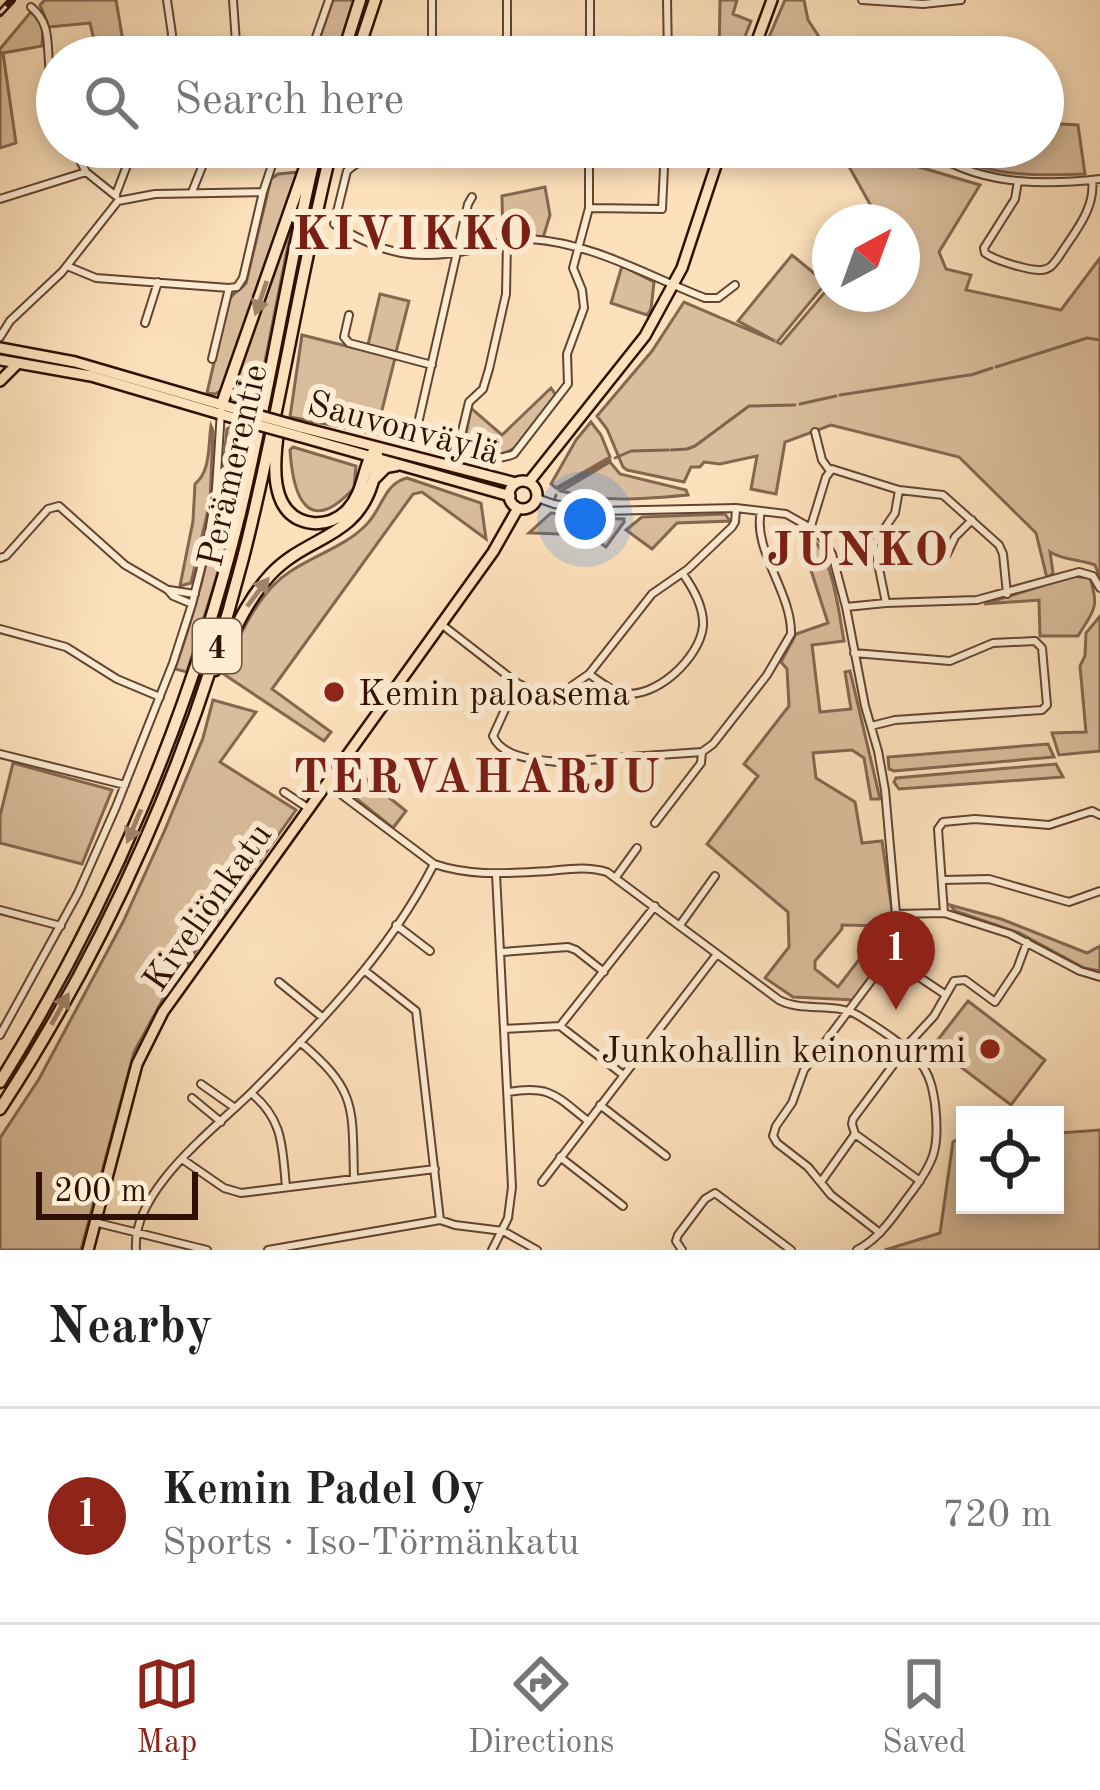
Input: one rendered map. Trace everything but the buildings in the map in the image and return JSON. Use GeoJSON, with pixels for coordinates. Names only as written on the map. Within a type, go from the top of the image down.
{"type":"FeatureCollection","features":[{"type":"Feature","properties":{"kind":"highway"},"geometry":{"type":"LineString","coordinates":[[349,36],[360,0]]}},
{"type":"Feature","properties":{"kind":"highway"},"geometry":{"type":"LineString","coordinates":[[363,36],[375,0]]}},
{"type":"Feature","properties":{"kind":"highway"},"geometry":{"type":"LineString","coordinates":[[221,409],[307,168]]}},
{"type":"Feature","properties":{"kind":"highway","name":"Perämerentie"},"geometry":{"type":"LineString","coordinates":[[0,1082],[108,883],[184,699],[240,513],[310,168]]}},
{"type":"Feature","properties":{"kind":"highway","name":"Perämerentie"},"geometry":{"type":"LineString","coordinates":[[0,1109],[114,906],[201,694],[242,562],[327,168]]}},
{"type":"Feature","properties":{"kind":"highway"},"geometry":{"type":"LineString","coordinates":[[278,398],[276,486],[283,505],[295,516],[317,524],[343,514],[360,492],[375,455]]}},
{"type":"Feature","properties":{"kind":"highway"},"geometry":{"type":"LineString","coordinates":[[201,694],[262,584],[291,557],[355,518],[367,500],[375,455]]}},
{"type":"Feature","properties":{"kind":"highway"},"geometry":{"type":"LineString","coordinates":[[373,480],[386,467],[397,465]]}},
{"type":"Feature","properties":{"kind":"main road"},"geometry":{"type":"LineString","coordinates":[[759,36],[772,0]]}},
{"type":"Feature","properties":{"kind":"main road"},"geometry":{"type":"LineString","coordinates":[[529,482],[537,498],[530,508],[518,508],[509,496],[516,484],[529,482],[645,336],[690,245],[715,168]]}},
{"type":"Feature","properties":{"kind":"main road","name":"Sauvonväylä"},"geometry":{"type":"LineString","coordinates":[[0,348],[75,362],[375,455],[516,484]]}},
{"type":"Feature","properties":{"kind":"main road","name":"Sauvonväylä"},"geometry":{"type":"LineString","coordinates":[[0,360],[91,376],[221,409]]}},
{"type":"Feature","properties":{"kind":"main road"},"geometry":{"type":"LineString","coordinates":[[0,381],[19,362]]}},
{"type":"Feature","properties":{"kind":"main road","name":"Sauvonväylä"},"geometry":{"type":"LineString","coordinates":[[375,455],[509,496]]}},
{"type":"Feature","properties":{"kind":"main road","name":"Kiveliönkatu"},"geometry":{"type":"LineString","coordinates":[[88,1250],[137,1064],[163,1012],[493,552],[518,508]]}},
{"type":"Feature","properties":{"kind":"street"},"geometry":{"type":"LineString","coordinates":[[167,0],[172,36]]}},
{"type":"Feature","properties":{"kind":"street"},"geometry":{"type":"LineString","coordinates":[[232,0],[235,36]]}},
{"type":"Feature","properties":{"kind":"street"},"geometry":{"type":"LineString","coordinates":[[316,36],[329,0]]}},
{"type":"Feature","properties":{"kind":"street"},"geometry":{"type":"LineString","coordinates":[[432,0],[432,36]]}},
{"type":"Feature","properties":{"kind":"street"},"geometry":{"type":"LineString","coordinates":[[507,0],[507,36]]}},
{"type":"Feature","properties":{"kind":"street"},"geometry":{"type":"LineString","coordinates":[[590,0],[590,36]]}},
{"type":"Feature","properties":{"kind":"street"},"geometry":{"type":"LineString","coordinates":[[667,0],[668,36]]}},
{"type":"Feature","properties":{"kind":"street"},"geometry":{"type":"LineString","coordinates":[[866,0],[923,4],[961,0]]}},
{"type":"Feature","properties":{"kind":"street"},"geometry":{"type":"LineString","coordinates":[[32,7],[43,18],[47,36]]}},
{"type":"Feature","properties":{"kind":"street"},"geometry":{"type":"LineString","coordinates":[[84,168],[117,199],[263,192]]}},
{"type":"Feature","properties":{"kind":"street"},"geometry":{"type":"LineString","coordinates":[[0,337],[10,320],[67,266],[117,199],[127,168]]}},
{"type":"Feature","properties":{"kind":"street"},"geometry":{"type":"LineString","coordinates":[[192,192],[202,168]]}},
{"type":"Feature","properties":{"kind":"street"},"geometry":{"type":"LineString","coordinates":[[67,266],[96,278],[236,287],[243,280],[271,168]]}},
{"type":"Feature","properties":{"kind":"street"},"geometry":{"type":"LineString","coordinates":[[352,168],[334,218],[336,226],[395,254],[458,253],[531,239],[613,259],[712,298],[723,296],[735,285]]}},
{"type":"Feature","properties":{"kind":"street"},"geometry":{"type":"LineString","coordinates":[[472,197],[417,428],[458,448],[509,458],[567,386],[568,349],[584,304],[573,271],[589,208],[589,168]]}},
{"type":"Feature","properties":{"kind":"street"},"geometry":{"type":"LineString","coordinates":[[589,208],[662,208],[663,168]]}},
{"type":"Feature","properties":{"kind":"street"},"geometry":{"type":"LineString","coordinates":[[962,168],[1018,182],[1096,179],[1091,206],[1052,266],[1042,270],[994,260],[985,253],[1016,200],[1018,182]]}},
{"type":"Feature","properties":{"kind":"street"},"geometry":{"type":"LineString","coordinates":[[0,199],[86,172]]}},
{"type":"Feature","properties":{"kind":"street"},"geometry":{"type":"LineString","coordinates":[[458,448],[470,402],[483,389],[489,370],[506,294],[507,242]]}},
{"type":"Feature","properties":{"kind":"street"},"geometry":{"type":"LineString","coordinates":[[145,323],[158,282]]}},
{"type":"Feature","properties":{"kind":"street"},"geometry":{"type":"LineString","coordinates":[[212,359],[229,288]]}},
{"type":"Feature","properties":{"kind":"street"},"geometry":{"type":"LineString","coordinates":[[349,316],[344,334],[349,343],[432,364]]}},
{"type":"Feature","properties":{"kind":"street"},"geometry":{"type":"LineString","coordinates":[[0,1035],[61,926],[160,697],[195,594],[212,516],[221,409]]}},
{"type":"Feature","properties":{"kind":"street"},"geometry":{"type":"LineString","coordinates":[[815,432],[830,471]]}},
{"type":"Feature","properties":{"kind":"street"},"geometry":{"type":"LineString","coordinates":[[830,471],[899,490],[943,495],[1002,548],[1007,594]]}},
{"type":"Feature","properties":{"kind":"street"},"geometry":{"type":"LineString","coordinates":[[811,526],[830,471]]}},
{"type":"Feature","properties":{"kind":"street"},"geometry":{"type":"LineString","coordinates":[[886,603],[874,544],[895,513],[899,490]]}},
{"type":"Feature","properties":{"kind":"street"},"geometry":{"type":"LineString","coordinates":[[537,498],[599,511],[736,508],[787,514],[811,526],[832,554],[885,790],[895,938],[889,957],[801,1074],[792,1103],[773,1134],[831,1195],[880,1233]]}},
{"type":"Feature","properties":{"kind":"street"},"geometry":{"type":"LineString","coordinates":[[0,558],[56,506],[125,565],[192,604]]}},
{"type":"Feature","properties":{"kind":"street"},"geometry":{"type":"LineString","coordinates":[[441,624],[517,683],[553,696],[589,674],[646,599],[683,574],[732,527],[736,508]]}},
{"type":"Feature","properties":{"kind":"street"},"geometry":{"type":"LineString","coordinates":[[517,683],[493,736],[502,750],[559,761],[702,752],[711,746],[760,684],[791,634],[785,599],[758,529],[761,510]]}},
{"type":"Feature","properties":{"kind":"street"},"geometry":{"type":"LineString","coordinates":[[947,554],[973,520]]}},
{"type":"Feature","properties":{"kind":"street"},"geometry":{"type":"LineString","coordinates":[[846,607],[977,600],[1079,572],[1093,576],[1100,588]]}},
{"type":"Feature","properties":{"kind":"street"},"geometry":{"type":"LineString","coordinates":[[589,674],[624,694],[670,679],[696,646],[703,622],[683,574]]}},
{"type":"Feature","properties":{"kind":"street"},"geometry":{"type":"LineString","coordinates":[[168,590],[195,594]]}},
{"type":"Feature","properties":{"kind":"street"},"geometry":{"type":"LineString","coordinates":[[0,628],[66,646],[117,679],[160,697]]}},
{"type":"Feature","properties":{"kind":"street"},"geometry":{"type":"LineString","coordinates":[[854,653],[950,661],[993,643],[1039,643],[1045,664],[1044,709],[895,720],[871,726]]}},
{"type":"Feature","properties":{"kind":"street"},"geometry":{"type":"LineString","coordinates":[[655,823],[701,763],[702,752]]}},
{"type":"Feature","properties":{"kind":"street"},"geometry":{"type":"LineString","coordinates":[[0,754],[125,785]]}},
{"type":"Feature","properties":{"kind":"street"},"geometry":{"type":"LineString","coordinates":[[326,783],[434,864],[470,874],[589,868],[616,877],[790,1006],[849,1011],[923,1066],[937,1123],[934,1158],[880,1233],[857,1250]]}},
{"type":"Feature","properties":{"kind":"street"},"geometry":{"type":"LineString","coordinates":[[284,792],[308,808]]}},
{"type":"Feature","properties":{"kind":"street"},"geometry":{"type":"LineString","coordinates":[[944,913],[938,830],[943,822],[975,819],[1049,825],[1092,811],[1100,815]]}},
{"type":"Feature","properties":{"kind":"street"},"geometry":{"type":"LineString","coordinates":[[616,877],[637,848]]}},
{"type":"Feature","properties":{"kind":"street"},"geometry":{"type":"LineString","coordinates":[[136,1250],[136,1233],[154,1193],[364,970],[434,864]]}},
{"type":"Feature","properties":{"kind":"street"},"geometry":{"type":"LineString","coordinates":[[496,874],[512,1187],[503,1231],[494,1246],[506,1249]]}},
{"type":"Feature","properties":{"kind":"street"},"geometry":{"type":"LineString","coordinates":[[680,925],[715,876]]}},
{"type":"Feature","properties":{"kind":"street"},"geometry":{"type":"LineString","coordinates":[[944,880],[989,879],[1069,902],[1100,891]]}},
{"type":"Feature","properties":{"kind":"street"},"geometry":{"type":"LineString","coordinates":[[560,1026],[655,906]]}},
{"type":"Feature","properties":{"kind":"street"},"geometry":{"type":"LineString","coordinates":[[0,910],[61,926]]}},
{"type":"Feature","properties":{"kind":"street"},"geometry":{"type":"LineString","coordinates":[[896,914],[944,913],[1027,943],[1100,977]]}},
{"type":"Feature","properties":{"kind":"street"},"geometry":{"type":"LineString","coordinates":[[396,925],[430,951]]}},
{"type":"Feature","properties":{"kind":"street"},"geometry":{"type":"LineString","coordinates":[[821,1182],[855,1134],[853,1119],[934,1016],[954,982],[962,979],[995,1001],[1017,969],[1027,943]]}},
{"type":"Feature","properties":{"kind":"street"},"geometry":{"type":"LineString","coordinates":[[500,952],[568,947],[604,971]]}},
{"type":"Feature","properties":{"kind":"street"},"geometry":{"type":"LineString","coordinates":[[542,1182],[717,953]]}},
{"type":"Feature","properties":{"kind":"street"},"geometry":{"type":"LineString","coordinates":[[889,957],[946,995]]}},
{"type":"Feature","properties":{"kind":"street"},"geometry":{"type":"LineString","coordinates":[[364,970],[416,1009],[440,1220]]}},
{"type":"Feature","properties":{"kind":"street"},"geometry":{"type":"LineString","coordinates":[[279,982],[322,1017]]}},
{"type":"Feature","properties":{"kind":"street"},"geometry":{"type":"LineString","coordinates":[[504,1029],[560,1026],[623,1075]]}},
{"type":"Feature","properties":{"kind":"street"},"geometry":{"type":"LineString","coordinates":[[300,1042],[336,1076],[347,1096],[354,1179]]}},
{"type":"Feature","properties":{"kind":"street"},"geometry":{"type":"LineString","coordinates":[[201,1084],[235,1108]]}},
{"type":"Feature","properties":{"kind":"street"},"geometry":{"type":"LineString","coordinates":[[508,1091],[548,1091],[588,1121]]}},
{"type":"Feature","properties":{"kind":"street"},"geometry":{"type":"LineString","coordinates":[[251,1094],[279,1128],[286,1187]]}},
{"type":"Feature","properties":{"kind":"street"},"geometry":{"type":"LineString","coordinates":[[191,1098],[221,1121]]}},
{"type":"Feature","properties":{"kind":"street"},"geometry":{"type":"LineString","coordinates":[[600,1105],[666,1156]]}},
{"type":"Feature","properties":{"kind":"street"},"geometry":{"type":"LineString","coordinates":[[855,1134],[920,1182]]}},
{"type":"Feature","properties":{"kind":"street"},"geometry":{"type":"LineString","coordinates":[[560,1157],[623,1206]]}},
{"type":"Feature","properties":{"kind":"street"},"geometry":{"type":"LineString","coordinates":[[182,1159],[235,1192],[435,1169]]}},
{"type":"Feature","properties":{"kind":"street"},"geometry":{"type":"LineString","coordinates":[[682,1250],[678,1234],[705,1198],[715,1193],[791,1250]]}},
{"type":"Feature","properties":{"kind":"street"},"geometry":{"type":"LineString","coordinates":[[268,1250],[440,1220],[503,1231],[537,1250]]}},
{"type":"Feature","properties":{"kind":"street"},"geometry":{"type":"LineString","coordinates":[[94,1222],[206,1250]]}},
{"type":"Feature","properties":{"kind":"shaded area"},"geometry":{"type":"Polygon","coordinates":[[[45,0],[116,0],[122,36],[93,36],[90,23],[49,27],[40,5],[45,0]]]}},
{"type":"Feature","properties":{"kind":"shaded area"},"geometry":{"type":"Polygon","coordinates":[[[333,0],[355,0],[343,36],[320,36],[333,0]]]}},
{"type":"Feature","properties":{"kind":"shaded area"},"geometry":{"type":"Polygon","coordinates":[[[720,0],[737,0],[733,14],[751,21],[745,36],[719,36],[720,0]]]}},
{"type":"Feature","properties":{"kind":"shaded area"},"geometry":{"type":"Polygon","coordinates":[[[785,0],[804,0],[808,20],[819,36],[770,36],[785,0]]]}},
{"type":"Feature","properties":{"kind":"shaded area"},"geometry":{"type":"Polygon","coordinates":[[[34,14],[43,27],[43,36],[36,36],[36,47],[3,53],[16,143],[0,148],[0,49],[34,14]]]}},
{"type":"Feature","properties":{"kind":"shaded area"},"geometry":{"type":"Polygon","coordinates":[[[1064,124],[1078,125],[1085,174],[985,168],[1064,168],[1064,124]]]}},
{"type":"Feature","properties":{"kind":"shaded area"},"geometry":{"type":"Polygon","coordinates":[[[850,168],[922,168],[980,185],[939,252],[946,269],[971,275],[966,290],[1061,310],[1100,258],[1100,578],[1095,565],[1050,552],[1053,573],[1047,578],[1036,533],[959,457],[831,425],[785,442],[776,494],[751,489],[757,456],[720,464],[704,462],[691,467],[684,482],[623,467],[597,416],[652,351],[684,302],[775,341],[738,321],[792,255],[812,271],[812,300],[777,342],[781,344],[812,307],[812,312],[920,312],[920,204],[870,204],[850,168]]]}},
{"type":"Feature","properties":{"kind":"shaded area"},"geometry":{"type":"Polygon","coordinates":[[[299,172],[222,390],[207,393],[228,302],[246,283],[271,179],[299,172]]]}},
{"type":"Feature","properties":{"kind":"shaded area"},"geometry":{"type":"Polygon","coordinates":[[[545,187],[550,215],[543,238],[503,237],[502,196],[545,187]]]}},
{"type":"Feature","properties":{"kind":"shaded area"},"geometry":{"type":"Polygon","coordinates":[[[293,220],[256,407],[229,396],[293,220]]]}},
{"type":"Feature","properties":{"kind":"shaded area"},"geometry":{"type":"Polygon","coordinates":[[[622,266],[654,282],[647,315],[611,303],[622,266]]]}},
{"type":"Feature","properties":{"kind":"shaded area"},"geometry":{"type":"Polygon","coordinates":[[[380,294],[409,301],[396,352],[368,345],[380,294]]]}},
{"type":"Feature","properties":{"kind":"shaded area"},"geometry":{"type":"Polygon","coordinates":[[[302,335],[395,358],[376,434],[290,417],[302,335]]]}},
{"type":"Feature","properties":{"kind":"shaded area"},"geometry":{"type":"Polygon","coordinates":[[[551,388],[553,400],[517,446],[494,455],[464,444],[471,408],[502,435],[551,388]]]}},
{"type":"Feature","properties":{"kind":"shaded area"},"geometry":{"type":"Polygon","coordinates":[[[591,422],[610,457],[556,488],[551,484],[591,422]]]}},
{"type":"Feature","properties":{"kind":"shaded area"},"geometry":{"type":"Polygon","coordinates":[[[235,424],[252,428],[216,579],[187,672],[175,669],[208,556],[227,429],[235,424]]]}},
{"type":"Feature","properties":{"kind":"shaded area"},"geometry":{"type":"Polygon","coordinates":[[[211,426],[210,502],[191,583],[180,586],[195,484],[206,465],[211,426]]]}},
{"type":"Feature","properties":{"kind":"shaded area"},"geometry":{"type":"Polygon","coordinates":[[[293,447],[356,466],[354,488],[325,510],[306,505],[295,483],[293,447]]]}},
{"type":"Feature","properties":{"kind":"shaded area"},"geometry":{"type":"Polygon","coordinates":[[[610,462],[620,474],[686,490],[688,495],[608,499],[561,491],[610,462]]]}},
{"type":"Feature","properties":{"kind":"shaded area"},"geometry":{"type":"Polygon","coordinates":[[[407,478],[481,503],[486,539],[422,492],[413,494],[272,689],[331,732],[324,741],[222,673],[268,591],[291,571],[357,533],[388,491],[407,478]]]}},
{"type":"Feature","properties":{"kind":"shaded area"},"geometry":{"type":"Polygon","coordinates":[[[551,513],[624,522],[606,547],[588,535],[529,533],[551,513]]]}},
{"type":"Feature","properties":{"kind":"shaded area"},"geometry":{"type":"Polygon","coordinates":[[[725,514],[730,521],[677,523],[652,549],[626,530],[642,517],[725,514]]]}},
{"type":"Feature","properties":{"kind":"shaded area"},"geometry":{"type":"Polygon","coordinates":[[[798,530],[819,546],[826,560],[844,641],[812,645],[820,712],[851,709],[845,672],[850,671],[880,799],[871,799],[864,758],[852,750],[813,753],[816,778],[855,802],[862,843],[882,841],[893,917],[887,926],[842,925],[815,961],[815,969],[838,987],[871,944],[888,949],[854,1000],[793,997],[765,978],[789,947],[788,912],[707,844],[758,776],[744,764],[789,706],[787,669],[781,662],[796,634],[828,623],[798,530]]]}},
{"type":"Feature","properties":{"kind":"shaded area"},"geometry":{"type":"Polygon","coordinates":[[[1074,576],[1090,578],[1094,597],[1093,609],[1078,636],[1040,636],[1039,600],[984,604],[1074,576]]]}},
{"type":"Feature","properties":{"kind":"shaded area"},"geometry":{"type":"Polygon","coordinates":[[[1100,616],[1100,751],[1059,755],[1052,733],[1086,732],[1080,666],[1086,633],[1100,616]]]}},
{"type":"Feature","properties":{"kind":"shaded area"},"geometry":{"type":"Polygon","coordinates":[[[213,700],[256,712],[220,762],[296,810],[163,999],[134,1052],[81,1250],[0,1250],[0,1138],[39,1079],[123,922],[203,738],[213,700]]]}},
{"type":"Feature","properties":{"kind":"shaded area"},"geometry":{"type":"Polygon","coordinates":[[[1048,744],[1054,757],[889,769],[888,757],[1048,744]]]}},
{"type":"Feature","properties":{"kind":"shaded area"},"geometry":{"type":"Polygon","coordinates":[[[13,763],[112,790],[82,864],[0,843],[0,816],[13,763]]]}},
{"type":"Feature","properties":{"kind":"shaded area"},"geometry":{"type":"Polygon","coordinates":[[[1056,764],[1063,777],[899,789],[894,782],[896,778],[1056,764]]]}},
{"type":"Feature","properties":{"kind":"shaded area"},"geometry":{"type":"Polygon","coordinates":[[[365,778],[406,811],[393,828],[344,789],[344,784],[365,778]]]}},
{"type":"Feature","properties":{"kind":"shaded area"},"geometry":{"type":"Polygon","coordinates":[[[950,905],[1001,919],[1087,953],[1100,946],[1100,971],[1084,968],[1019,933],[955,911],[950,905]]]}},
{"type":"Feature","properties":{"kind":"shaded area"},"geometry":{"type":"Polygon","coordinates":[[[968,1001],[1045,1060],[1011,1105],[933,1046],[968,1001]]]}},
{"type":"Feature","properties":{"kind":"shaded area"},"geometry":{"type":"Polygon","coordinates":[[[1100,1130],[1100,1250],[885,1250],[940,1233],[953,1142],[956,1214],[1064,1214],[1064,1133],[1100,1130]]]}},
{"type":"Feature","properties":{"kind":"waterway"},"geometry":{"type":"LineString","coordinates":[[996,367],[1087,338],[1100,340]]}},
{"type":"Feature","properties":{"kind":"waterway"},"geometry":{"type":"LineString","coordinates":[[971,375],[992,368]]}},
{"type":"Feature","properties":{"kind":"waterway"},"geometry":{"type":"LineString","coordinates":[[840,395],[969,375]]}},
{"type":"Feature","properties":{"kind":"waterway"},"geometry":{"type":"LineString","coordinates":[[800,404],[836,396]]}},
{"type":"Feature","properties":{"kind":"waterway"},"geometry":{"type":"LineString","coordinates":[[671,450],[695,446],[749,406],[795,405]]}},
{"type":"Feature","properties":{"kind":"waterway"},"geometry":{"type":"LineString","coordinates":[[615,458],[631,451],[668,450]]}},
{"type":"Feature","properties":{"kind":"waterway"},"geometry":{"type":"LineString","coordinates":[[558,489],[610,460]]}},
{"type":"Feature","properties":{"kind":"railway"},"geometry":{"type":"LineString","coordinates":[[0,13],[12,0]]}},
{"type":"Feature","properties":{"kind":"place","name":"Kemin paloasema"},"geometry":{"type":"Point","coordinates":[334,692]}},
{"type":"Feature","properties":{"kind":"place","name":"Kemin Padel Oy"},"geometry":{"type":"Point","coordinates":[896,1010]}},
{"type":"Feature","properties":{"kind":"place","name":"Junkohallin keinonurmi"},"geometry":{"type":"Point","coordinates":[990,1049]}},
{"type":"Feature","properties":{"kind":"district","name":"KIVIKKO"},"geometry":{"type":"Point","coordinates":[414,232]}},
{"type":"Feature","properties":{"kind":"district","name":"JUNKO"},"geometry":{"type":"Point","coordinates":[859,548]}},
{"type":"Feature","properties":{"kind":"district","name":"TERVAHARJU"},"geometry":{"type":"Point","coordinates":[478,775]}}]}
